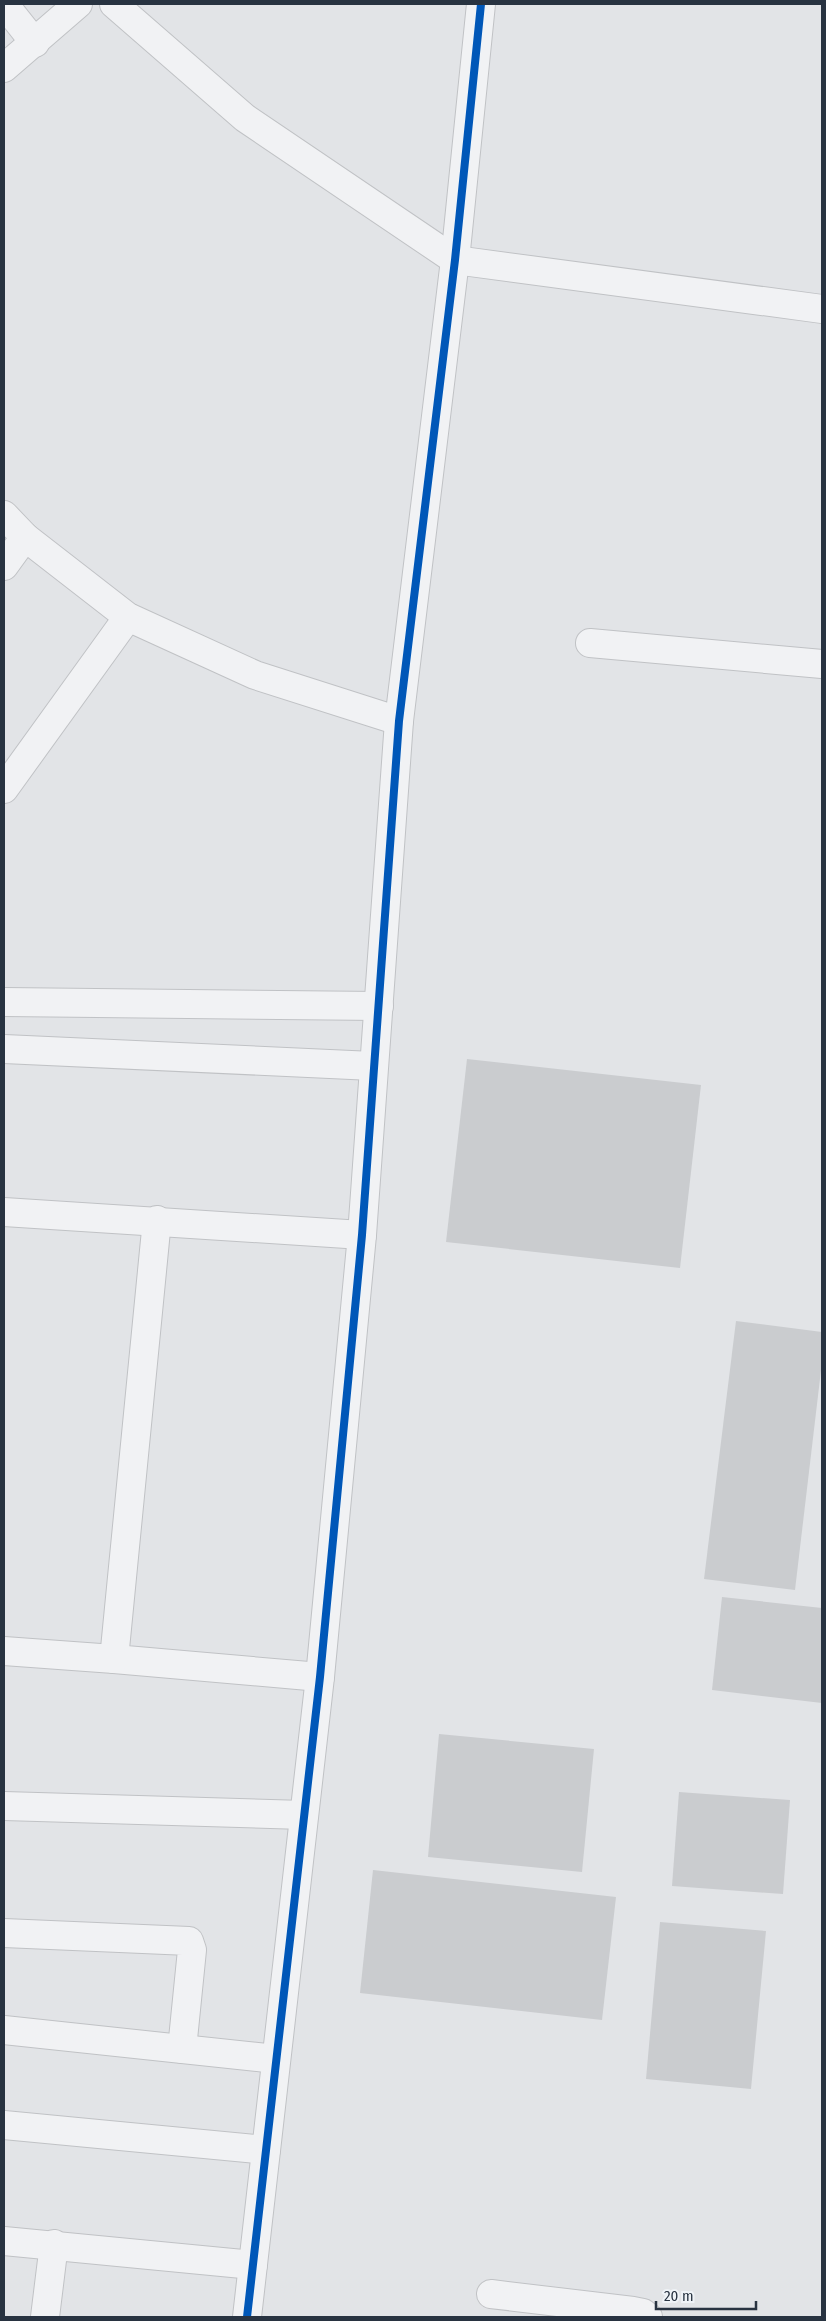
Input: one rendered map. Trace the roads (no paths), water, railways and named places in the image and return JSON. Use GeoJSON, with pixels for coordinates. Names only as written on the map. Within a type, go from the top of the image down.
{"type":"FeatureCollection","features":[{"type":"Feature","properties":{"kind":"street"},"geometry":{"type":"LineString","coordinates":[[4,4],[35,43]]}},
{"type":"Feature","properties":{"kind":"street"},"geometry":{"type":"LineString","coordinates":[[4,68],[78,4]]}},
{"type":"Feature","properties":{"kind":"street"},"geometry":{"type":"LineString","coordinates":[[114,4],[245,118],[455,260],[822,309]]}},
{"type":"Feature","properties":{"kind":"street"},"geometry":{"type":"LineString","coordinates":[[247,2317],[320,1678],[362,1235],[399,721],[455,260],[481,4]]}},
{"type":"Feature","properties":{"kind":"street"},"geometry":{"type":"LineString","coordinates":[[4,515],[25,536],[128,617],[255,675],[399,721]]}},
{"type":"Feature","properties":{"kind":"street"},"geometry":{"type":"LineString","coordinates":[[4,566],[25,536]]}},
{"type":"Feature","properties":{"kind":"street"},"geometry":{"type":"LineString","coordinates":[[4,789],[128,617]]}},
{"type":"Feature","properties":{"kind":"street"},"geometry":{"type":"LineString","coordinates":[[590,642],[822,664]]}},
{"type":"Feature","properties":{"kind":"street"},"geometry":{"type":"LineString","coordinates":[[4,1002],[379,1006]]}},
{"type":"Feature","properties":{"kind":"street"},"geometry":{"type":"LineString","coordinates":[[4,1048],[373,1066]]}},
{"type":"Feature","properties":{"kind":"street"},"geometry":{"type":"LineString","coordinates":[[4,1212],[157,1220],[362,1235]]}},
{"type":"Feature","properties":{"kind":"street"},"geometry":{"type":"LineString","coordinates":[[114,1659],[157,1220]]}},
{"type":"Feature","properties":{"kind":"street"},"geometry":{"type":"LineString","coordinates":[[4,1651],[320,1678]]}},
{"type":"Feature","properties":{"kind":"street"},"geometry":{"type":"LineString","coordinates":[[4,1806],[304,1815]]}},
{"type":"Feature","properties":{"kind":"street"},"geometry":{"type":"LineString","coordinates":[[4,1933],[189,1942],[192,1950],[182,2049]]}},
{"type":"Feature","properties":{"kind":"street"},"geometry":{"type":"LineString","coordinates":[[4,2030],[276,2059]]}},
{"type":"Feature","properties":{"kind":"street"},"geometry":{"type":"LineString","coordinates":[[4,2125],[266,2150]]}},
{"type":"Feature","properties":{"kind":"street"},"geometry":{"type":"LineString","coordinates":[[4,2241],[54,2244],[253,2265]]}},
{"type":"Feature","properties":{"kind":"street"},"geometry":{"type":"LineString","coordinates":[[45,2317],[54,2244]]}},
{"type":"Feature","properties":{"kind":"street"},"geometry":{"type":"LineString","coordinates":[[491,2294],[633,2311],[643,2313],[648,2317]]}}]}
